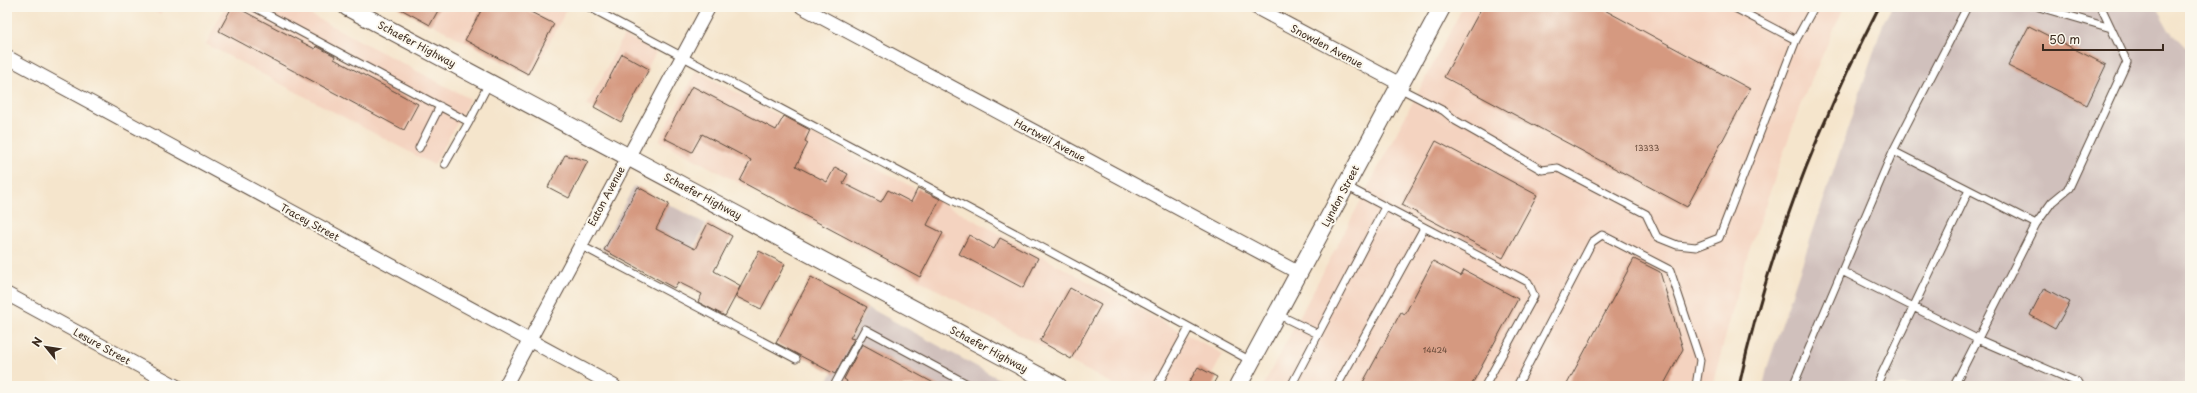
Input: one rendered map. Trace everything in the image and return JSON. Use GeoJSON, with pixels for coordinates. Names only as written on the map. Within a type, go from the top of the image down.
{"type":"FeatureCollection","features":[{"type":"Feature","properties":{"kind":"street","name":"Schaefer Highway"},"geometry":{"type":"LineString","coordinates":[[347,7],[1058,386]]}},
{"type":"Feature","properties":{"kind":"street","name":"Eaton Avenue"},"geometry":{"type":"LineString","coordinates":[[505,386],[627,156],[709,7]]}},
{"type":"Feature","properties":{"kind":"street","name":"Hartwell Avenue"},"geometry":{"type":"LineString","coordinates":[[802,7],[1299,273]]}},
{"type":"Feature","properties":{"kind":"street","name":"Snowden Avenue"},"geometry":{"type":"LineString","coordinates":[[1255,7],[1399,86]]}},
{"type":"Feature","properties":{"kind":"street","name":"Lyndon Street"},"geometry":{"type":"LineString","coordinates":[[1238,386],[1442,7]]}},
{"type":"Feature","properties":{"kind":"street","name":"Tracey Street"},"geometry":{"type":"LineString","coordinates":[[7,57],[529,342],[614,386]]}},
{"type":"Feature","properties":{"kind":"street","name":"Lesure Street"},"geometry":{"type":"LineString","coordinates":[[7,294],[176,386]]}},
{"type":"Feature","properties":{"kind":"lane"},"geometry":{"type":"LineString","coordinates":[[254,7],[469,122]]}},
{"type":"Feature","properties":{"kind":"lane"},"geometry":{"type":"LineString","coordinates":[[589,7],[681,58],[1251,362]]}},
{"type":"Feature","properties":{"kind":"lane"},"geometry":{"type":"LineString","coordinates":[[1733,7],[1796,40]]}},
{"type":"Feature","properties":{"kind":"lane"},"geometry":{"type":"LineString","coordinates":[[1399,86],[1444,111],[1456,121],[1542,170],[1558,168],[1646,214],[1657,237],[1677,246],[1696,248],[1719,238],[1796,40],[1814,7]]}},
{"type":"Feature","properties":{"kind":"lane"},"geometry":{"type":"LineString","coordinates":[[1793,386],[1893,151],[1967,7]]}},
{"type":"Feature","properties":{"kind":"lane"},"geometry":{"type":"LineString","coordinates":[[2039,7],[2111,28]]}},
{"type":"Feature","properties":{"kind":"lane"},"geometry":{"type":"LineString","coordinates":[[1954,386],[2036,224],[2052,202],[2069,188],[2126,62],[2100,7]]}},
{"type":"Feature","properties":{"kind":"lane"},"geometry":{"type":"LineString","coordinates":[[445,164],[490,83]]}},
{"type":"Feature","properties":{"kind":"lane"},"geometry":{"type":"LineString","coordinates":[[419,148],[440,106]]}},
{"type":"Feature","properties":{"kind":"lane"},"geometry":{"type":"LineString","coordinates":[[1893,151],[2036,224]]}},
{"type":"Feature","properties":{"kind":"lane"},"geometry":{"type":"LineString","coordinates":[[1346,186],[1528,282],[1534,296],[1485,386]]}},
{"type":"Feature","properties":{"kind":"lane"},"geometry":{"type":"LineString","coordinates":[[1876,386],[1969,190]]}},
{"type":"Feature","properties":{"kind":"lane"},"geometry":{"type":"LineString","coordinates":[[1291,386],[1385,206]]}},
{"type":"Feature","properties":{"kind":"lane"},"geometry":{"type":"LineString","coordinates":[[1337,386],[1424,228]]}},
{"type":"Feature","properties":{"kind":"lane"},"geometry":{"type":"LineString","coordinates":[[1517,386],[1592,242],[1602,235],[1670,270],[1700,360],[1696,386]]}},
{"type":"Feature","properties":{"kind":"lane"},"geometry":{"type":"LineString","coordinates":[[580,245],[796,359]]}},
{"type":"Feature","properties":{"kind":"lane"},"geometry":{"type":"LineString","coordinates":[[1842,271],[1977,339],[2078,384],[2077,386]]}},
{"type":"Feature","properties":{"kind":"lane"},"geometry":{"type":"LineString","coordinates":[[1277,314],[1318,334]]}},
{"type":"Feature","properties":{"kind":"lane"},"geometry":{"type":"LineString","coordinates":[[1157,386],[1189,328]]}},
{"type":"Feature","properties":{"kind":"lane"},"geometry":{"type":"LineString","coordinates":[[834,386],[865,329],[970,386]]}},
{"type":"Feature","properties":{"kind":"shaded area"},"geometry":{"type":"Polygon","coordinates":[[[146,7],[164,7],[160,14],[146,7]]]}},
{"type":"Feature","properties":{"kind":"shaded area"},"geometry":{"type":"Polygon","coordinates":[[[225,7],[296,7],[470,99],[434,165],[206,44],[225,7]]]}},
{"type":"Feature","properties":{"kind":"shaded area"},"geometry":{"type":"Polygon","coordinates":[[[400,7],[568,7],[531,77],[400,7]]]}},
{"type":"Feature","properties":{"kind":"shaded area"},"geometry":{"type":"Polygon","coordinates":[[[1463,7],[1844,7],[1801,103],[1748,254],[1712,386],[1263,386],[1463,7]]]}},
{"type":"Feature","properties":{"kind":"shaded area"},"geometry":{"type":"Polygon","coordinates":[[[1892,7],[2156,7],[2169,30],[2190,52],[2190,386],[1763,386],[1768,365],[1884,21],[1892,7]]]}},
{"type":"Feature","properties":{"kind":"shaded area"},"geometry":{"type":"Polygon","coordinates":[[[624,35],[656,52],[618,122],[587,105],[624,35]]]}},
{"type":"Feature","properties":{"kind":"shaded area"},"geometry":{"type":"Polygon","coordinates":[[[696,71],[1223,354],[1206,386],[1116,386],[659,140],[696,71]]]}},
{"type":"Feature","properties":{"kind":"shaded area"},"geometry":{"type":"Polygon","coordinates":[[[634,186],[706,224],[673,287],[601,249],[634,186]]]}},
{"type":"Feature","properties":{"kind":"shaded area"},"geometry":{"type":"Polygon","coordinates":[[[868,307],[1012,386],[825,386],[868,307]]]}},
{"type":"Feature","properties":{"kind":"building"},"geometry":{"type":"Polygon","coordinates":[[[232,7],[236,7],[315,49],[316,46],[335,56],[334,59],[418,104],[404,130],[219,31],[232,7]]]}},
{"type":"Feature","properties":{"kind":"building"},"geometry":{"type":"Polygon","coordinates":[[[397,7],[440,7],[430,25],[397,7]]]}},
{"type":"Feature","properties":{"kind":"building"},"geometry":{"type":"Polygon","coordinates":[[[483,7],[521,7],[554,24],[528,74],[465,40],[483,7]]]}},
{"type":"Feature","properties":{"kind":"building"},"geometry":{"type":"Polygon","coordinates":[[[1482,7],[1599,7],[1750,89],[1687,207],[1444,77],[1482,7]]]}},
{"type":"Feature","properties":{"kind":"building"},"geometry":{"type":"Polygon","coordinates":[[[2029,26],[2106,65],[2087,105],[2008,66],[2029,26]]]}},
{"type":"Feature","properties":{"kind":"building"},"geometry":{"type":"Polygon","coordinates":[[[622,54],[649,69],[621,122],[594,107],[622,54]]]}},
{"type":"Feature","properties":{"kind":"building"},"geometry":{"type":"Polygon","coordinates":[[[692,86],[776,130],[784,116],[810,130],[805,141],[808,143],[796,166],[827,182],[835,167],[848,174],[843,183],[881,202],[888,190],[911,202],[918,188],[940,199],[927,225],[943,233],[920,277],[740,181],[751,160],[702,134],[692,152],[664,138],[692,86]]]}},
{"type":"Feature","properties":{"kind":"building"},"geometry":{"type":"Polygon","coordinates":[[[1436,141],[1537,195],[1503,258],[1402,205],[1436,141]]]}},
{"type":"Feature","properties":{"kind":"building"},"geometry":{"type":"Polygon","coordinates":[[[565,155],[588,161],[569,198],[548,187],[565,155]]]}},
{"type":"Feature","properties":{"kind":"building"},"geometry":{"type":"Polygon","coordinates":[[[638,187],[669,204],[656,229],[695,249],[708,223],[732,236],[714,271],[741,286],[725,316],[698,302],[702,294],[678,282],[674,288],[604,250],[638,187]]]}},
{"type":"Feature","properties":{"kind":"building"},"geometry":{"type":"Polygon","coordinates":[[[969,235],[994,249],[1000,238],[1038,258],[1023,288],[959,254],[969,235]]]}},
{"type":"Feature","properties":{"kind":"building"},"geometry":{"type":"Polygon","coordinates":[[[759,251],[785,264],[761,309],[735,296],[759,251]]]}},
{"type":"Feature","properties":{"kind":"building"},"geometry":{"type":"Polygon","coordinates":[[[1634,259],[1660,272],[1683,349],[1663,386],[1566,386],[1634,259]]]}},
{"type":"Feature","properties":{"kind":"building"},"geometry":{"type":"Polygon","coordinates":[[[1433,261],[1461,276],[1464,270],[1518,299],[1471,386],[1361,386],[1401,312],[1405,314],[1433,261]]]}},
{"type":"Feature","properties":{"kind":"building"},"geometry":{"type":"Polygon","coordinates":[[[811,277],[867,307],[850,338],[854,339],[835,374],[776,343],[811,277]]]}},
{"type":"Feature","properties":{"kind":"building"},"geometry":{"type":"Polygon","coordinates":[[[1070,288],[1101,305],[1071,359],[1040,341],[1070,288]]]}},
{"type":"Feature","properties":{"kind":"building"},"geometry":{"type":"Polygon","coordinates":[[[2044,288],[2070,302],[2055,329],[2030,315],[2044,288]]]}},
{"type":"Feature","properties":{"kind":"building"},"geometry":{"type":"Polygon","coordinates":[[[862,344],[939,386],[845,386],[847,381],[844,379],[862,344]]]}},
{"type":"Feature","properties":{"kind":"building"},"geometry":{"type":"Polygon","coordinates":[[[1198,367],[1217,377],[1212,386],[1187,386],[1198,367]]]}},
{"type":"Feature","properties":{"kind":"railway"},"geometry":{"type":"LineString","coordinates":[[1739,386],[1764,288],[1797,192],[1835,98],[1879,7]]}}]}
